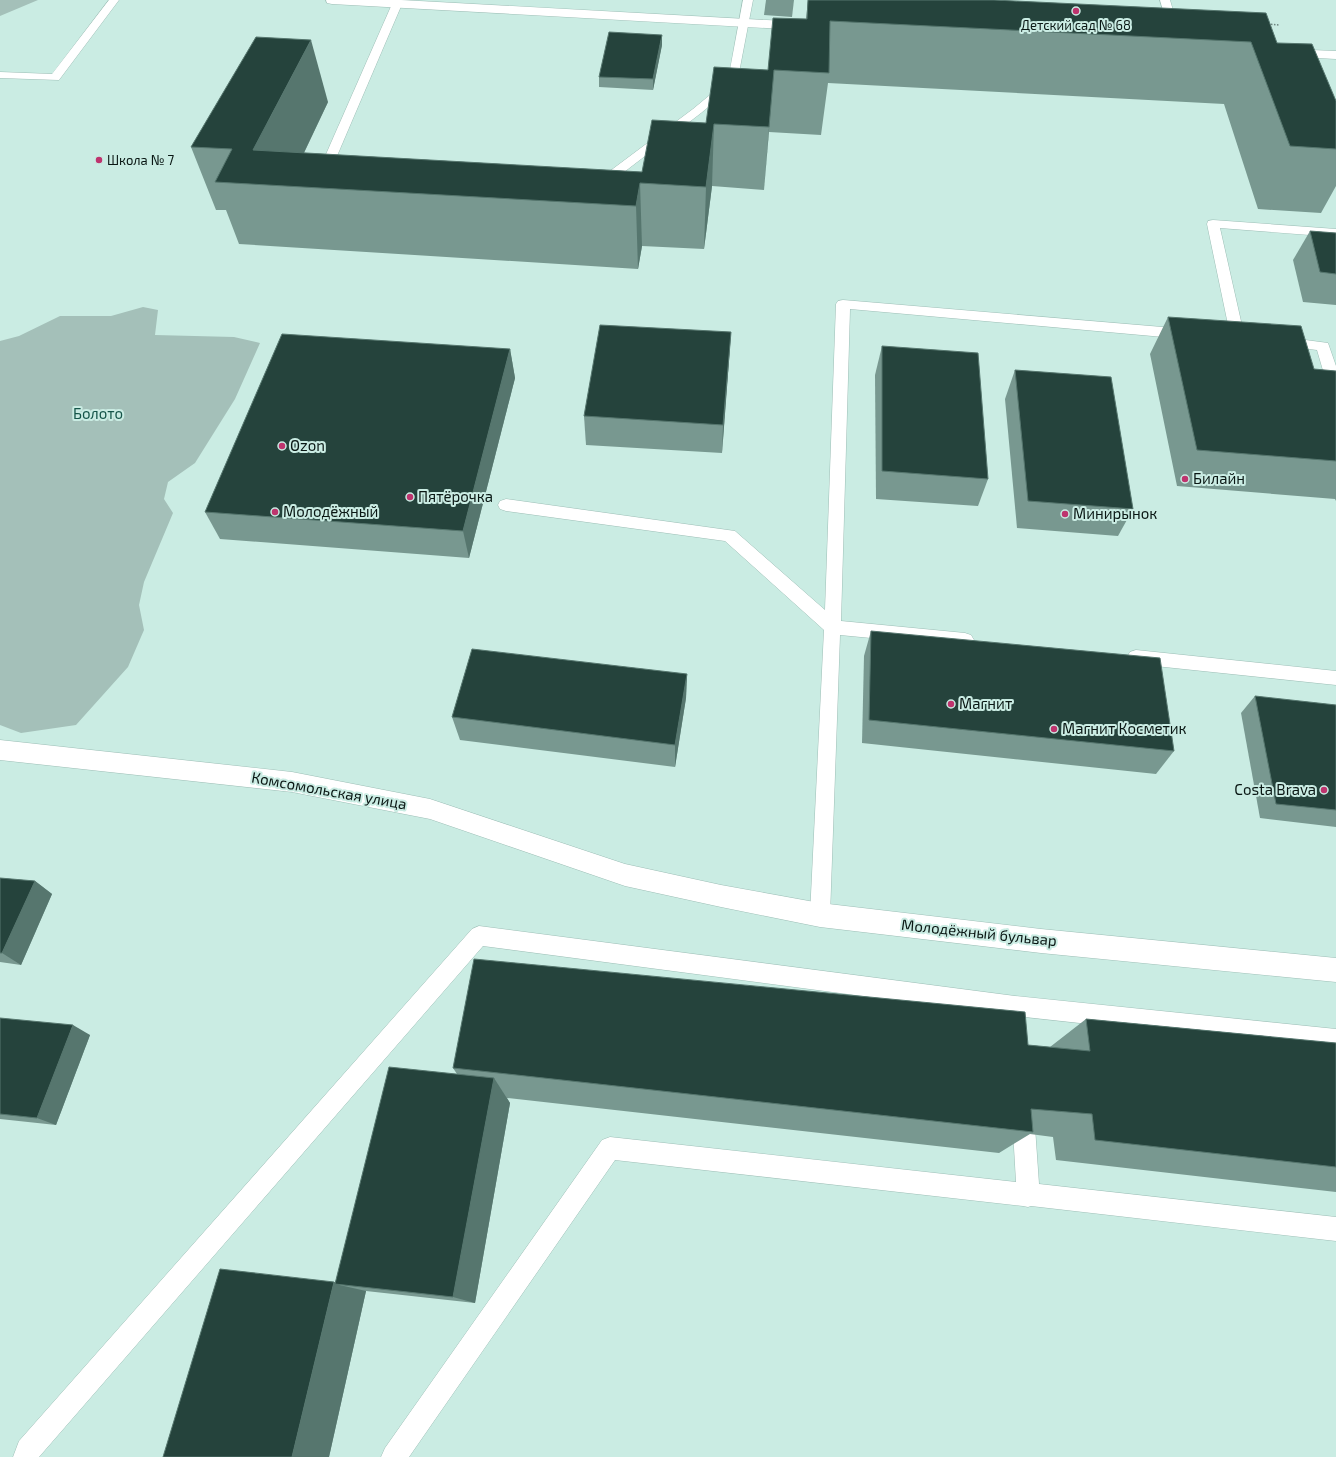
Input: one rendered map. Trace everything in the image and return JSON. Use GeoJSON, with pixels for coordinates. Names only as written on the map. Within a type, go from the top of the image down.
{"type":"FeatureCollection","features":[{"type":"Feature","properties":{"kind":"street"},"geometry":{"type":"LineString","coordinates":[[332,0],[815,27]]}},
{"type":"Feature","properties":{"kind":"street"},"geometry":{"type":"LineString","coordinates":[[1270,52],[1336,56]]}},
{"type":"Feature","properties":{"kind":"street","name":"Комсомольская улица"},"geometry":{"type":"LineString","coordinates":[[0,750],[292,782],[430,809],[625,875]]}},
{"type":"Feature","properties":{"kind":"street","name":"Молодёжный бульвар"},"geometry":{"type":"LineString","coordinates":[[625,875],[721,896],[820,915],[1041,941],[1336,970]]}},
{"type":"Feature","properties":{"kind":"lane"},"geometry":{"type":"LineString","coordinates":[[0,75],[55,78],[114,0]]}},
{"type":"Feature","properties":{"kind":"lane"},"geometry":{"type":"LineString","coordinates":[[588,194],[697,111],[733,81],[748,0]]}},
{"type":"Feature","properties":{"kind":"lane"},"geometry":{"type":"LineString","coordinates":[[1165,0],[1177,40]]}},
{"type":"Feature","properties":{"kind":"lane"},"geometry":{"type":"LineString","coordinates":[[335,184],[320,183],[397,4]]}},
{"type":"Feature","properties":{"kind":"lane"},"geometry":{"type":"LineString","coordinates":[[1238,339],[1213,224],[1336,233]]}},
{"type":"Feature","properties":{"kind":"lane"},"geometry":{"type":"LineString","coordinates":[[820,915],[843,304],[1199,335]]}},
{"type":"Feature","properties":{"kind":"lane"},"geometry":{"type":"LineString","coordinates":[[1222,337],[1254,340]]}},
{"type":"Feature","properties":{"kind":"lane"},"geometry":{"type":"LineString","coordinates":[[1269,341],[1323,346],[1336,391]]}},
{"type":"Feature","properties":{"kind":"lane"},"geometry":{"type":"LineString","coordinates":[[506,505],[729,535],[832,627],[981,642]]}},
{"type":"Feature","properties":{"kind":"lane"},"geometry":{"type":"LineString","coordinates":[[1123,656],[1336,678]]}},
{"type":"Feature","properties":{"kind":"lane"},"geometry":{"type":"LineString","coordinates":[[26,1457],[28,1450],[479,936],[1015,1006],[1336,1040]]}},
{"type":"Feature","properties":{"kind":"lane"},"geometry":{"type":"LineString","coordinates":[[1015,1006],[1017,1030]]}},
{"type":"Feature","properties":{"kind":"lane"},"geometry":{"type":"LineString","coordinates":[[1022,1093],[1028,1196]]}},
{"type":"Feature","properties":{"kind":"lane"},"geometry":{"type":"LineString","coordinates":[[394,1457],[610,1148],[1028,1196],[1336,1229]]}},
{"type":"Feature","properties":{"kind":"path"},"geometry":{"type":"LineString","coordinates":[[1266,24],[1281,25]]}},
{"type":"Feature","properties":{"kind":"green space"},"geometry":{"type":"Polygon","coordinates":[[[0,0],[38,0],[0,16],[0,0]]]}},
{"type":"Feature","properties":{"kind":"green space","name":"Болото"},"geometry":{"type":"Polygon","coordinates":[[[143,307],[158,310],[155,335],[234,337],[260,343],[235,399],[195,463],[168,482],[164,499],[173,513],[144,582],[139,605],[144,630],[128,667],[76,725],[21,733],[0,725],[0,341],[19,336],[60,316],[111,316],[143,307]]]}},
{"type":"Feature","properties":{"kind":"building"},"geometry":{"type":"Polygon","coordinates":[[[808,0],[994,0],[1266,13],[1277,43],[1312,44],[1336,101],[1336,149],[1290,146],[1251,42],[830,21],[829,73],[774,70],[769,127],[714,124],[706,187],[640,183],[636,206],[215,182],[232,149],[191,147],[256,37],[311,40],[253,150],[642,172],[652,120],[706,123],[714,67],[768,70],[773,18],[807,19],[808,0]]]}},
{"type":"Feature","properties":{"kind":"building"},"geometry":{"type":"Polygon","coordinates":[[[609,32],[662,35],[653,79],[599,77],[609,32]]]}},
{"type":"Feature","properties":{"kind":"building"},"geometry":{"type":"Polygon","coordinates":[[[1310,231],[1336,233],[1336,274],[1320,272],[1310,231]]]}},
{"type":"Feature","properties":{"kind":"building"},"geometry":{"type":"Polygon","coordinates":[[[1168,317],[1301,326],[1314,369],[1336,371],[1336,461],[1197,450],[1168,317]]]}},
{"type":"Feature","properties":{"kind":"building"},"geometry":{"type":"Polygon","coordinates":[[[600,325],[731,332],[723,425],[584,416],[600,325]]]}},
{"type":"Feature","properties":{"kind":"building"},"geometry":{"type":"Polygon","coordinates":[[[282,334],[510,349],[463,531],[205,512],[282,334]]]}},
{"type":"Feature","properties":{"kind":"building"},"geometry":{"type":"Polygon","coordinates":[[[882,346],[978,353],[988,479],[882,471],[882,346]]]}},
{"type":"Feature","properties":{"kind":"building"},"geometry":{"type":"Polygon","coordinates":[[[1015,370],[1111,377],[1133,509],[1028,501],[1015,370]]]}},
{"type":"Feature","properties":{"kind":"building"},"geometry":{"type":"Polygon","coordinates":[[[871,631],[1160,658],[1174,751],[869,720],[871,631]]]}},
{"type":"Feature","properties":{"kind":"building"},"geometry":{"type":"Polygon","coordinates":[[[472,649],[687,674],[675,745],[452,717],[472,649]]]}},
{"type":"Feature","properties":{"kind":"building"},"geometry":{"type":"Polygon","coordinates":[[[1255,696],[1336,705],[1336,810],[1276,804],[1255,696]]]}},
{"type":"Feature","properties":{"kind":"building"},"geometry":{"type":"Polygon","coordinates":[[[0,878],[35,881],[2,953],[0,953],[0,878]]]}},
{"type":"Feature","properties":{"kind":"building"},"geometry":{"type":"Polygon","coordinates":[[[474,959],[1025,1012],[1028,1045],[1090,1051],[1086,1019],[1336,1043],[1336,1167],[1095,1140],[1092,1114],[1031,1109],[1033,1132],[453,1068],[474,959]]]}},
{"type":"Feature","properties":{"kind":"building"},"geometry":{"type":"Polygon","coordinates":[[[0,1018],[73,1025],[37,1118],[0,1114],[0,1018]]]}},
{"type":"Feature","properties":{"kind":"building"},"geometry":{"type":"Polygon","coordinates":[[[389,1067],[494,1078],[453,1297],[335,1284],[389,1067]]]}},
{"type":"Feature","properties":{"kind":"building"},"geometry":{"type":"Polygon","coordinates":[[[220,1269],[334,1282],[292,1457],[163,1457],[220,1269]]]}},
{"type":"Feature","properties":{"kind":"place","name":"Детский сад № 68"},"geometry":{"type":"Point","coordinates":[1076,11]}},
{"type":"Feature","properties":{"kind":"place","name":"Школа № 7"},"geometry":{"type":"Point","coordinates":[99,160]}},
{"type":"Feature","properties":{"kind":"place","name":"Ozon"},"geometry":{"type":"Point","coordinates":[282,446]}},
{"type":"Feature","properties":{"kind":"place","name":"Билайн"},"geometry":{"type":"Point","coordinates":[1185,479]}},
{"type":"Feature","properties":{"kind":"place","name":"Пятёрочка"},"geometry":{"type":"Point","coordinates":[410,497]}},
{"type":"Feature","properties":{"kind":"place","name":"Молодёжный"},"geometry":{"type":"Point","coordinates":[275,512]}},
{"type":"Feature","properties":{"kind":"place","name":"Минирынок"},"geometry":{"type":"Point","coordinates":[1065,514]}},
{"type":"Feature","properties":{"kind":"place","name":"Магнит"},"geometry":{"type":"Point","coordinates":[951,704]}},
{"type":"Feature","properties":{"kind":"place","name":"Магнит Косметик"},"geometry":{"type":"Point","coordinates":[1054,729]}},
{"type":"Feature","properties":{"kind":"place","name":"Costa Brava"},"geometry":{"type":"Point","coordinates":[1324,790]}}]}
